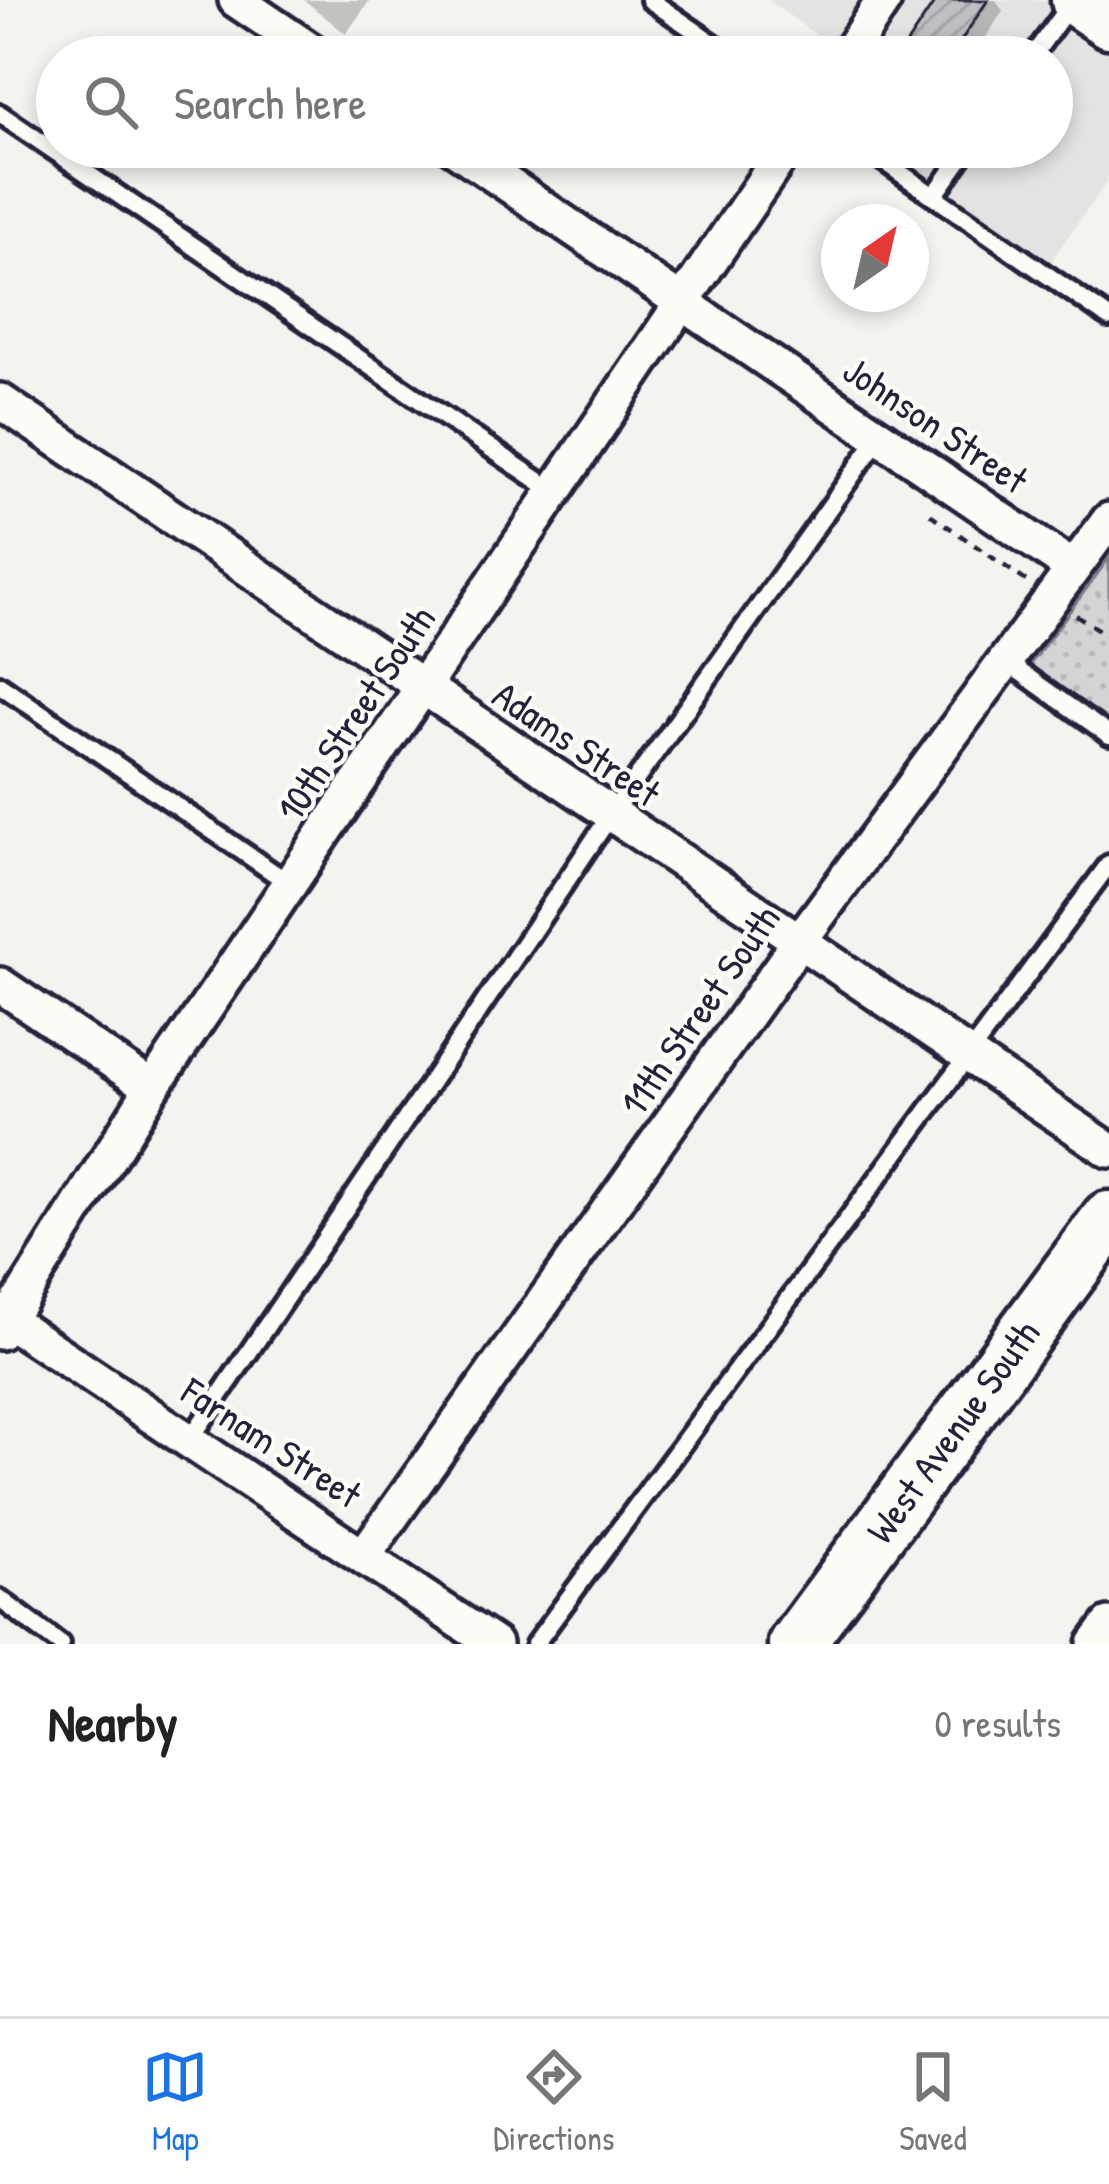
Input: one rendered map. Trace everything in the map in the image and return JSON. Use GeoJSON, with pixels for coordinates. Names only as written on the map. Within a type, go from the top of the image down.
{"type":"FeatureCollection","features":[{"type":"Feature","properties":{"kind":"main road"},"geometry":{"type":"LineString","coordinates":[[1076,0],[1109,20]]}},
{"type":"Feature","properties":{"kind":"main road","name":"West Avenue South"},"geometry":{"type":"LineString","coordinates":[[796,1644],[1109,1219]]}},
{"type":"Feature","properties":{"kind":"street"},"geometry":{"type":"LineString","coordinates":[[236,0],[289,36]]}},
{"type":"Feature","properties":{"kind":"street"},"geometry":{"type":"LineString","coordinates":[[860,36],[884,0]]}},
{"type":"Feature","properties":{"kind":"street","name":"Johnson Street"},"geometry":{"type":"LineString","coordinates":[[485,168],[1073,568]]}},
{"type":"Feature","properties":{"kind":"street","name":"10th Street South"},"geometry":{"type":"LineString","coordinates":[[2,1322],[152,1088],[773,168]]}},
{"type":"Feature","properties":{"kind":"street","name":"Adams Street"},"geometry":{"type":"LineString","coordinates":[[0,401],[1109,1150]]}},
{"type":"Feature","properties":{"kind":"street","name":"11th Street South"},"geometry":{"type":"LineString","coordinates":[[365,1554],[798,943],[1109,520]]}},
{"type":"Feature","properties":{"kind":"street"},"geometry":{"type":"LineString","coordinates":[[0,985],[152,1088]]}},
{"type":"Feature","properties":{"kind":"street","name":"Farnam Street"},"geometry":{"type":"LineString","coordinates":[[2,1322],[190,1438],[494,1644]]}},
{"type":"Feature","properties":{"kind":"street"},"geometry":{"type":"LineString","coordinates":[[1095,1644],[1109,1625]]}},
{"type":"Feature","properties":{"kind":"lane"},"geometry":{"type":"LineString","coordinates":[[650,0],[702,36]]}},
{"type":"Feature","properties":{"kind":"lane"},"geometry":{"type":"LineString","coordinates":[[1048,36],[1076,0]]}},
{"type":"Feature","properties":{"kind":"lane"},"geometry":{"type":"LineString","coordinates":[[0,114],[36,138]]}},
{"type":"Feature","properties":{"kind":"lane"},"geometry":{"type":"LineString","coordinates":[[79,168],[556,492]]}},
{"type":"Feature","properties":{"kind":"lane"},"geometry":{"type":"LineString","coordinates":[[893,168],[1109,318]]}},
{"type":"Feature","properties":{"kind":"lane"},"geometry":{"type":"LineString","coordinates":[[934,196],[954,168]]}},
{"type":"Feature","properties":{"kind":"lane"},"geometry":{"type":"LineString","coordinates":[[190,1438],[610,816],[880,436]]}},
{"type":"Feature","properties":{"kind":"lane"},"geometry":{"type":"LineString","coordinates":[[1005,661],[1109,735]]}},
{"type":"Feature","properties":{"kind":"lane"},"geometry":{"type":"LineString","coordinates":[[0,685],[290,884]]}},
{"type":"Feature","properties":{"kind":"lane"},"geometry":{"type":"LineString","coordinates":[[536,1644],[1109,864]]}},
{"type":"Feature","properties":{"kind":"lane"},"geometry":{"type":"LineString","coordinates":[[0,1599],[60,1644]]}},
{"type":"Feature","properties":{"kind":"path"},"geometry":{"type":"LineString","coordinates":[[930,514],[1031,584]]}},
{"type":"Feature","properties":{"kind":"path"},"geometry":{"type":"LineString","coordinates":[[1066,608],[1109,637]]}},
{"type":"Feature","properties":{"kind":"shaded area"},"geometry":{"type":"Polygon","coordinates":[[[768,0],[1109,0],[1109,179],[1043,272],[900,168],[1073,168],[1073,36],[817,36],[768,0]]]}},
{"type":"Feature","properties":{"kind":"shaded area"},"geometry":{"type":"Polygon","coordinates":[[[1109,558],[1109,733],[1023,674],[1109,558]]]}},
{"type":"Feature","properties":{"kind":"building"},"geometry":{"type":"Polygon","coordinates":[[[936,0],[988,0],[964,36],[912,36],[936,0]]]}}]}
